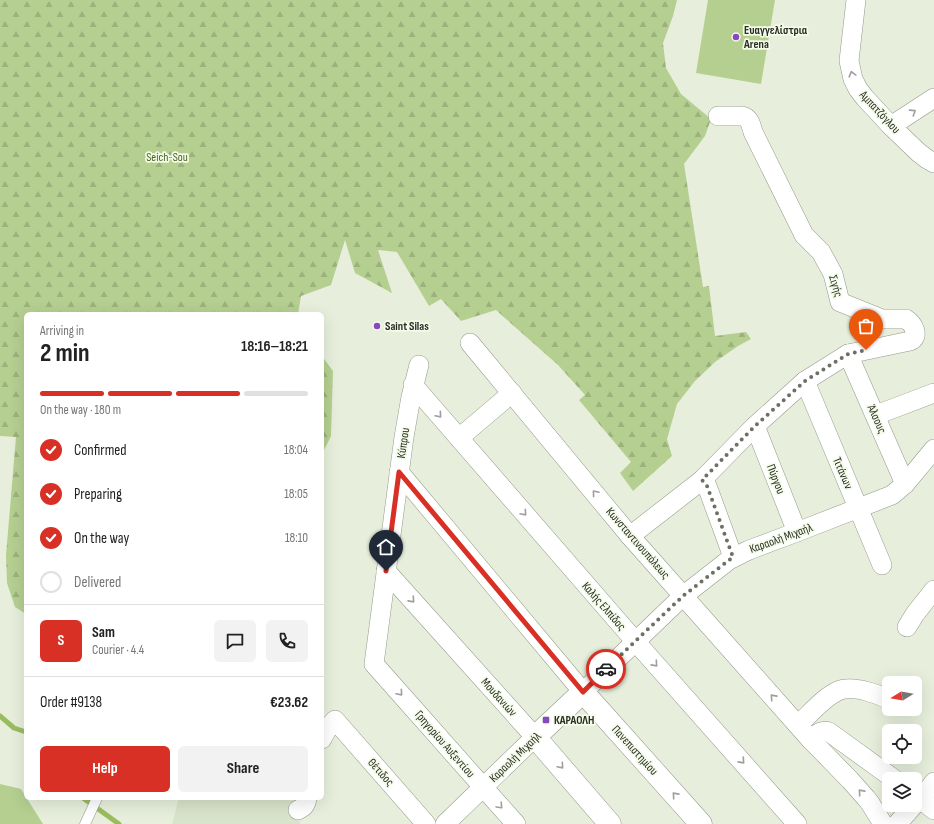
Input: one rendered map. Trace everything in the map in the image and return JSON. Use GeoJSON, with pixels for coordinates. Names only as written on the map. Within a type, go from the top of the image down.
{"type":"FeatureCollection","features":[{"type":"Feature","properties":{"kind":"street","name":"Αμπατζόγλου"},"geometry":{"type":"LineString","coordinates":[[856,0],[850,61],[853,79],[865,98],[891,126],[918,152],[934,163]]}},
{"type":"Feature","properties":{"kind":"street"},"geometry":{"type":"LineString","coordinates":[[891,126],[934,98]]}},
{"type":"Feature","properties":{"kind":"street","name":"Σιγής"},"geometry":{"type":"LineString","coordinates":[[630,536],[702,480],[755,426],[805,381],[848,354],[910,341],[913,340],[916,334],[910,321],[906,319],[882,319],[840,302],[833,274],[820,252],[804,235],[753,132],[750,121],[742,116],[718,116]]}},
{"type":"Feature","properties":{"kind":"street","name":"Κωνσταντινουπόλεως"},"geometry":{"type":"LineString","coordinates":[[470,343],[630,536],[810,740],[866,798],[883,824]]}},
{"type":"Feature","properties":{"kind":"street","name":"Άλσους"},"geometry":{"type":"LineString","coordinates":[[848,354],[905,484]]}},
{"type":"Feature","properties":{"kind":"street","name":"Κύπρου"},"geometry":{"type":"LineString","coordinates":[[374,664],[404,437],[419,365]]}},
{"type":"Feature","properties":{"kind":"street","name":"Τιτάνων"},"geometry":{"type":"LineString","coordinates":[[805,381],[882,565]]}},
{"type":"Feature","properties":{"kind":"street","name":"Καλής Ελπίδος"},"geometry":{"type":"LineString","coordinates":[[414,385],[635,641],[797,824]]}},
{"type":"Feature","properties":{"kind":"street"},"geometry":{"type":"LineString","coordinates":[[459,438],[512,393]]}},
{"type":"Feature","properties":{"kind":"street"},"geometry":{"type":"LineString","coordinates":[[876,415],[934,393]]}},
{"type":"Feature","properties":{"kind":"street","name":"Πύργου"},"geometry":{"type":"LineString","coordinates":[[755,426],[797,532]]}},
{"type":"Feature","properties":{"kind":"street","name":"Καραολή Μιχαήλ"},"geometry":{"type":"LineString","coordinates":[[445,824],[683,596],[733,557],[892,495],[905,484],[934,449]]}},
{"type":"Feature","properties":{"kind":"street","name":"Πανεπιστημίου"},"geometry":{"type":"LineString","coordinates":[[399,472],[583,692],[701,824]]}},
{"type":"Feature","properties":{"kind":"street"},"geometry":{"type":"LineString","coordinates":[[702,480],[707,486],[733,557]]}},
{"type":"Feature","properties":{"kind":"street","name":"Μουδανιών"},"geometry":{"type":"LineString","coordinates":[[386,571],[535,737],[610,824]]}},
{"type":"Feature","properties":{"kind":"street"},"geometry":{"type":"LineString","coordinates":[[907,627],[915,614],[934,590]]}},
{"type":"Feature","properties":{"kind":"street","name":"Γρηγορίου Αυξεντίου"},"geometry":{"type":"LineString","coordinates":[[374,664],[516,824]]}},
{"type":"Feature","properties":{"kind":"street"},"geometry":{"type":"LineString","coordinates":[[798,725],[824,700],[838,690],[861,689],[882,695]]}},
{"type":"Feature","properties":{"kind":"street","name":"Θέτιδος"},"geometry":{"type":"LineString","coordinates":[[324,734],[335,720],[426,824]]}},
{"type":"Feature","properties":{"kind":"street"},"geometry":{"type":"LineString","coordinates":[[810,740],[820,732],[829,732],[884,772]]}},
{"type":"Feature","properties":{"kind":"street"},"geometry":{"type":"LineString","coordinates":[[922,799],[934,782]]}},
{"type":"Feature","properties":{"kind":"street"},"geometry":{"type":"LineString","coordinates":[[897,824],[910,812]]}},
{"type":"Feature","properties":{"kind":"lane"},"geometry":{"type":"LineString","coordinates":[[85,824],[96,800]]}},
{"type":"Feature","properties":{"kind":"shaded area"},"geometry":{"type":"Polygon","coordinates":[[[178,800],[299,800],[298,804],[300,824],[172,824],[178,800]]]}},
{"type":"Feature","properties":{"kind":"green space","name":"Seich-Sou"},"geometry":{"type":"Polygon","coordinates":[[[0,0],[677,0],[663,43],[666,68],[681,94],[711,119],[705,136],[684,164],[703,287],[709,286],[715,336],[746,332],[751,339],[715,362],[695,381],[677,404],[667,439],[672,456],[633,491],[620,473],[631,462],[579,400],[585,395],[558,365],[496,310],[461,321],[441,299],[429,306],[397,252],[378,250],[392,293],[355,273],[345,240],[331,285],[301,296],[298,312],[24,312],[24,613],[15,607],[7,583],[6,555],[16,437],[0,436],[0,0]]]}},
{"type":"Feature","properties":{"kind":"green space","name":"Ευαγγελίστρια Arena"},"geometry":{"type":"Polygon","coordinates":[[[708,0],[775,0],[761,84],[696,73],[708,0]]]}},
{"type":"Feature","properties":{"kind":"green space"},"geometry":{"type":"Polygon","coordinates":[[[324,359],[333,371],[331,436],[324,450],[324,359]]]}},
{"type":"Feature","properties":{"kind":"green space"},"geometry":{"type":"Polygon","coordinates":[[[0,784],[21,789],[24,794],[24,800],[28,800],[43,824],[0,824],[0,784]]]}},
{"type":"Feature","properties":{"kind":"waterway"},"geometry":{"type":"LineString","coordinates":[[0,716],[14,728],[24,731]]}},
{"type":"Feature","properties":{"kind":"waterway"},"geometry":{"type":"LineString","coordinates":[[86,800],[119,824]]}},
{"type":"Feature","properties":{"kind":"way so far"},"geometry":{"type":"LineString","coordinates":[[606,669],[683,596],[733,557],[707,486],[702,480],[755,426],[805,381],[848,354],[866,350]]}},
{"type":"Feature","properties":{"kind":"place","name":"Ευαγγελίστρια Arena"},"geometry":{"type":"Point","coordinates":[736,37]}},
{"type":"Feature","properties":{"kind":"place","name":"Saint Silas"},"geometry":{"type":"Point","coordinates":[377,326]}},
{"type":"Feature","properties":{"kind":"place","name":"ΚΑΡΑΟΛΗ"},"geometry":{"type":"Point","coordinates":[546,720]}},
{"type":"Feature","properties":{"kind":"route"},"geometry":{"type":"LineString","coordinates":[[386,571],[399,472],[583,692],[606,669]]}}]}
